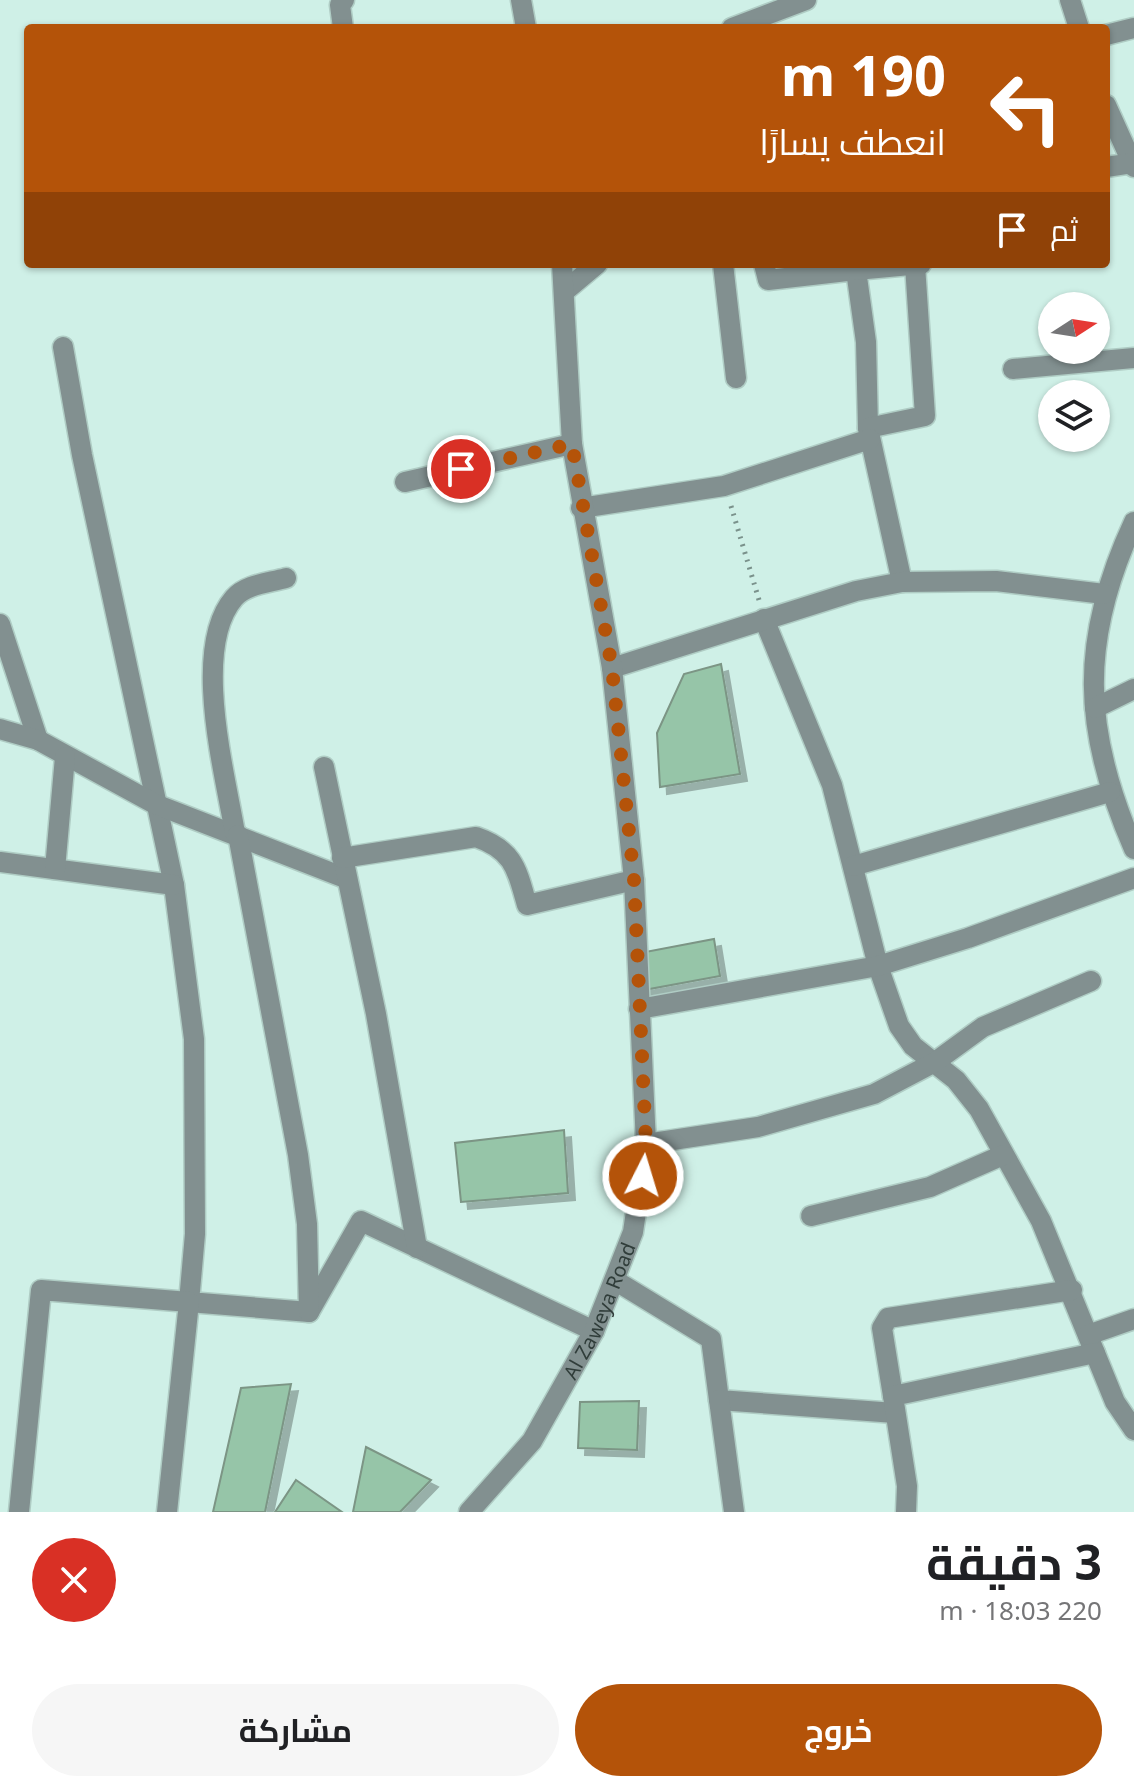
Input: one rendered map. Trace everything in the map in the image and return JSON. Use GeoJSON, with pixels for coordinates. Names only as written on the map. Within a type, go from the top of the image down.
{"type":"FeatureCollection","features":[{"type":"Feature","properties":{"kind":"street"},"geometry":{"type":"LineString","coordinates":[[342,24],[340,5],[344,0]]}},
{"type":"Feature","properties":{"kind":"street"},"geometry":{"type":"LineString","coordinates":[[521,0],[525,24]]}},
{"type":"Feature","properties":{"kind":"street"},"geometry":{"type":"LineString","coordinates":[[737,24],[754,9],[806,0]]}},
{"type":"Feature","properties":{"kind":"street"},"geometry":{"type":"LineString","coordinates":[[1070,0],[1078,24]]}},
{"type":"Feature","properties":{"kind":"street"},"geometry":{"type":"LineString","coordinates":[[1110,34],[1134,28]]}},
{"type":"Feature","properties":{"kind":"street"},"geometry":{"type":"LineString","coordinates":[[1110,121],[1133,165],[1110,167]]}},
{"type":"Feature","properties":{"kind":"street","name":"Al Zaweya Road"},"geometry":{"type":"LineString","coordinates":[[469,1512],[532,1441],[594,1331],[633,1232],[646,1144],[634,880],[612,668],[572,444],[563,268]]}},
{"type":"Feature","properties":{"kind":"street"},"geometry":{"type":"LineString","coordinates":[[566,290],[592,268]]}},
{"type":"Feature","properties":{"kind":"street"},"geometry":{"type":"LineString","coordinates":[[723,268],[736,378]]}},
{"type":"Feature","properties":{"kind":"street"},"geometry":{"type":"LineString","coordinates":[[765,268],[768,280],[877,268]]}},
{"type":"Feature","properties":{"kind":"street"},"geometry":{"type":"LineString","coordinates":[[581,508],[724,486],[925,416],[918,268]]}},
{"type":"Feature","properties":{"kind":"street"},"geometry":{"type":"LineString","coordinates":[[856,270],[866,342],[869,434],[902,582]]}},
{"type":"Feature","properties":{"kind":"street"},"geometry":{"type":"LineString","coordinates":[[63,347],[174,885],[194,1039],[195,1234],[167,1512]]}},
{"type":"Feature","properties":{"kind":"street"},"geometry":{"type":"LineString","coordinates":[[1013,369],[1134,358]]}},
{"type":"Feature","properties":{"kind":"street"},"geometry":{"type":"LineString","coordinates":[[405,482],[572,444]]}},
{"type":"Feature","properties":{"kind":"street"},"geometry":{"type":"LineString","coordinates":[[1134,522],[1104,594],[1093,665],[1095,708],[1110,792],[1134,849]]}},
{"type":"Feature","properties":{"kind":"street"},"geometry":{"type":"LineString","coordinates":[[286,578],[246,589],[234,598],[217,639],[212,694],[298,1155],[307,1224],[309,1312]]}},
{"type":"Feature","properties":{"kind":"street"},"geometry":{"type":"LineString","coordinates":[[612,668],[856,591],[902,582],[996,581],[1104,594]]}},
{"type":"Feature","properties":{"kind":"street"},"geometry":{"type":"LineString","coordinates":[[764,619],[832,785],[878,966],[899,1026],[913,1046],[956,1080],[979,1109],[1041,1221],[1072,1290],[1115,1402],[1134,1430]]}},
{"type":"Feature","properties":{"kind":"street"},"geometry":{"type":"LineString","coordinates":[[0,624],[38,740]]}},
{"type":"Feature","properties":{"kind":"street"},"geometry":{"type":"LineString","coordinates":[[1095,708],[1134,689]]}},
{"type":"Feature","properties":{"kind":"street"},"geometry":{"type":"LineString","coordinates":[[0,729],[38,740],[155,804],[343,868],[476,837],[497,844],[516,866],[527,905],[634,880]]}},
{"type":"Feature","properties":{"kind":"street"},"geometry":{"type":"LineString","coordinates":[[55,869],[65,757]]}},
{"type":"Feature","properties":{"kind":"street"},"geometry":{"type":"LineString","coordinates":[[324,767],[376,1014],[417,1248]]}},
{"type":"Feature","properties":{"kind":"street"},"geometry":{"type":"LineString","coordinates":[[853,866],[1110,792]]}},
{"type":"Feature","properties":{"kind":"street"},"geometry":{"type":"LineString","coordinates":[[0,862],[174,885]]}},
{"type":"Feature","properties":{"kind":"street"},"geometry":{"type":"LineString","coordinates":[[639,1009],[878,966],[968,938],[1134,878]]}},
{"type":"Feature","properties":{"kind":"street"},"geometry":{"type":"LineString","coordinates":[[646,1144],[711,1137],[825,1110],[874,1094],[935,1062],[983,1027],[1091,981]]}},
{"type":"Feature","properties":{"kind":"street"},"geometry":{"type":"LineString","coordinates":[[811,1216],[930,1187],[1003,1155]]}},
{"type":"Feature","properties":{"kind":"street"},"geometry":{"type":"LineString","coordinates":[[309,1312],[361,1221],[594,1331]]}},
{"type":"Feature","properties":{"kind":"street"},"geometry":{"type":"LineString","coordinates":[[616,1281],[711,1339],[734,1512]]}},
{"type":"Feature","properties":{"kind":"street"},"geometry":{"type":"LineString","coordinates":[[19,1512],[41,1290],[309,1312]]}},
{"type":"Feature","properties":{"kind":"street"},"geometry":{"type":"LineString","coordinates":[[906,1512],[907,1486],[882,1328],[888,1318],[1072,1290]]}},
{"type":"Feature","properties":{"kind":"street"},"geometry":{"type":"LineString","coordinates":[[719,1400],[894,1405],[1092,1344],[1134,1319]]}},
{"type":"Feature","properties":{"kind":"path"},"geometry":{"type":"LineString","coordinates":[[724,486],[764,619]]}},
{"type":"Feature","properties":{"kind":"building"},"geometry":{"type":"Polygon","coordinates":[[[721,664],[740,774],[660,787],[657,733],[684,674],[721,664]]]}},
{"type":"Feature","properties":{"kind":"building"},"geometry":{"type":"Polygon","coordinates":[[[714,939],[720,976],[644,990],[640,953],[714,939]]]}},
{"type":"Feature","properties":{"kind":"building"},"geometry":{"type":"Polygon","coordinates":[[[564,1130],[568,1193],[461,1202],[455,1143],[564,1130]]]}},
{"type":"Feature","properties":{"kind":"building"},"geometry":{"type":"Polygon","coordinates":[[[291,1384],[265,1512],[213,1512],[241,1388],[291,1384]]]}},
{"type":"Feature","properties":{"kind":"building"},"geometry":{"type":"Polygon","coordinates":[[[639,1401],[637,1450],[578,1448],[580,1402],[639,1401]]]}},
{"type":"Feature","properties":{"kind":"building"},"geometry":{"type":"Polygon","coordinates":[[[366,1447],[431,1480],[400,1512],[353,1512],[366,1447]]]}},
{"type":"Feature","properties":{"kind":"building"},"geometry":{"type":"Polygon","coordinates":[[[296,1480],[342,1512],[275,1512],[296,1480]]]}},
{"type":"Feature","properties":{"kind":"route"},"geometry":{"type":"LineString","coordinates":[[461,469],[572,444],[612,668],[634,880],[646,1144],[643,1176]]}}]}
